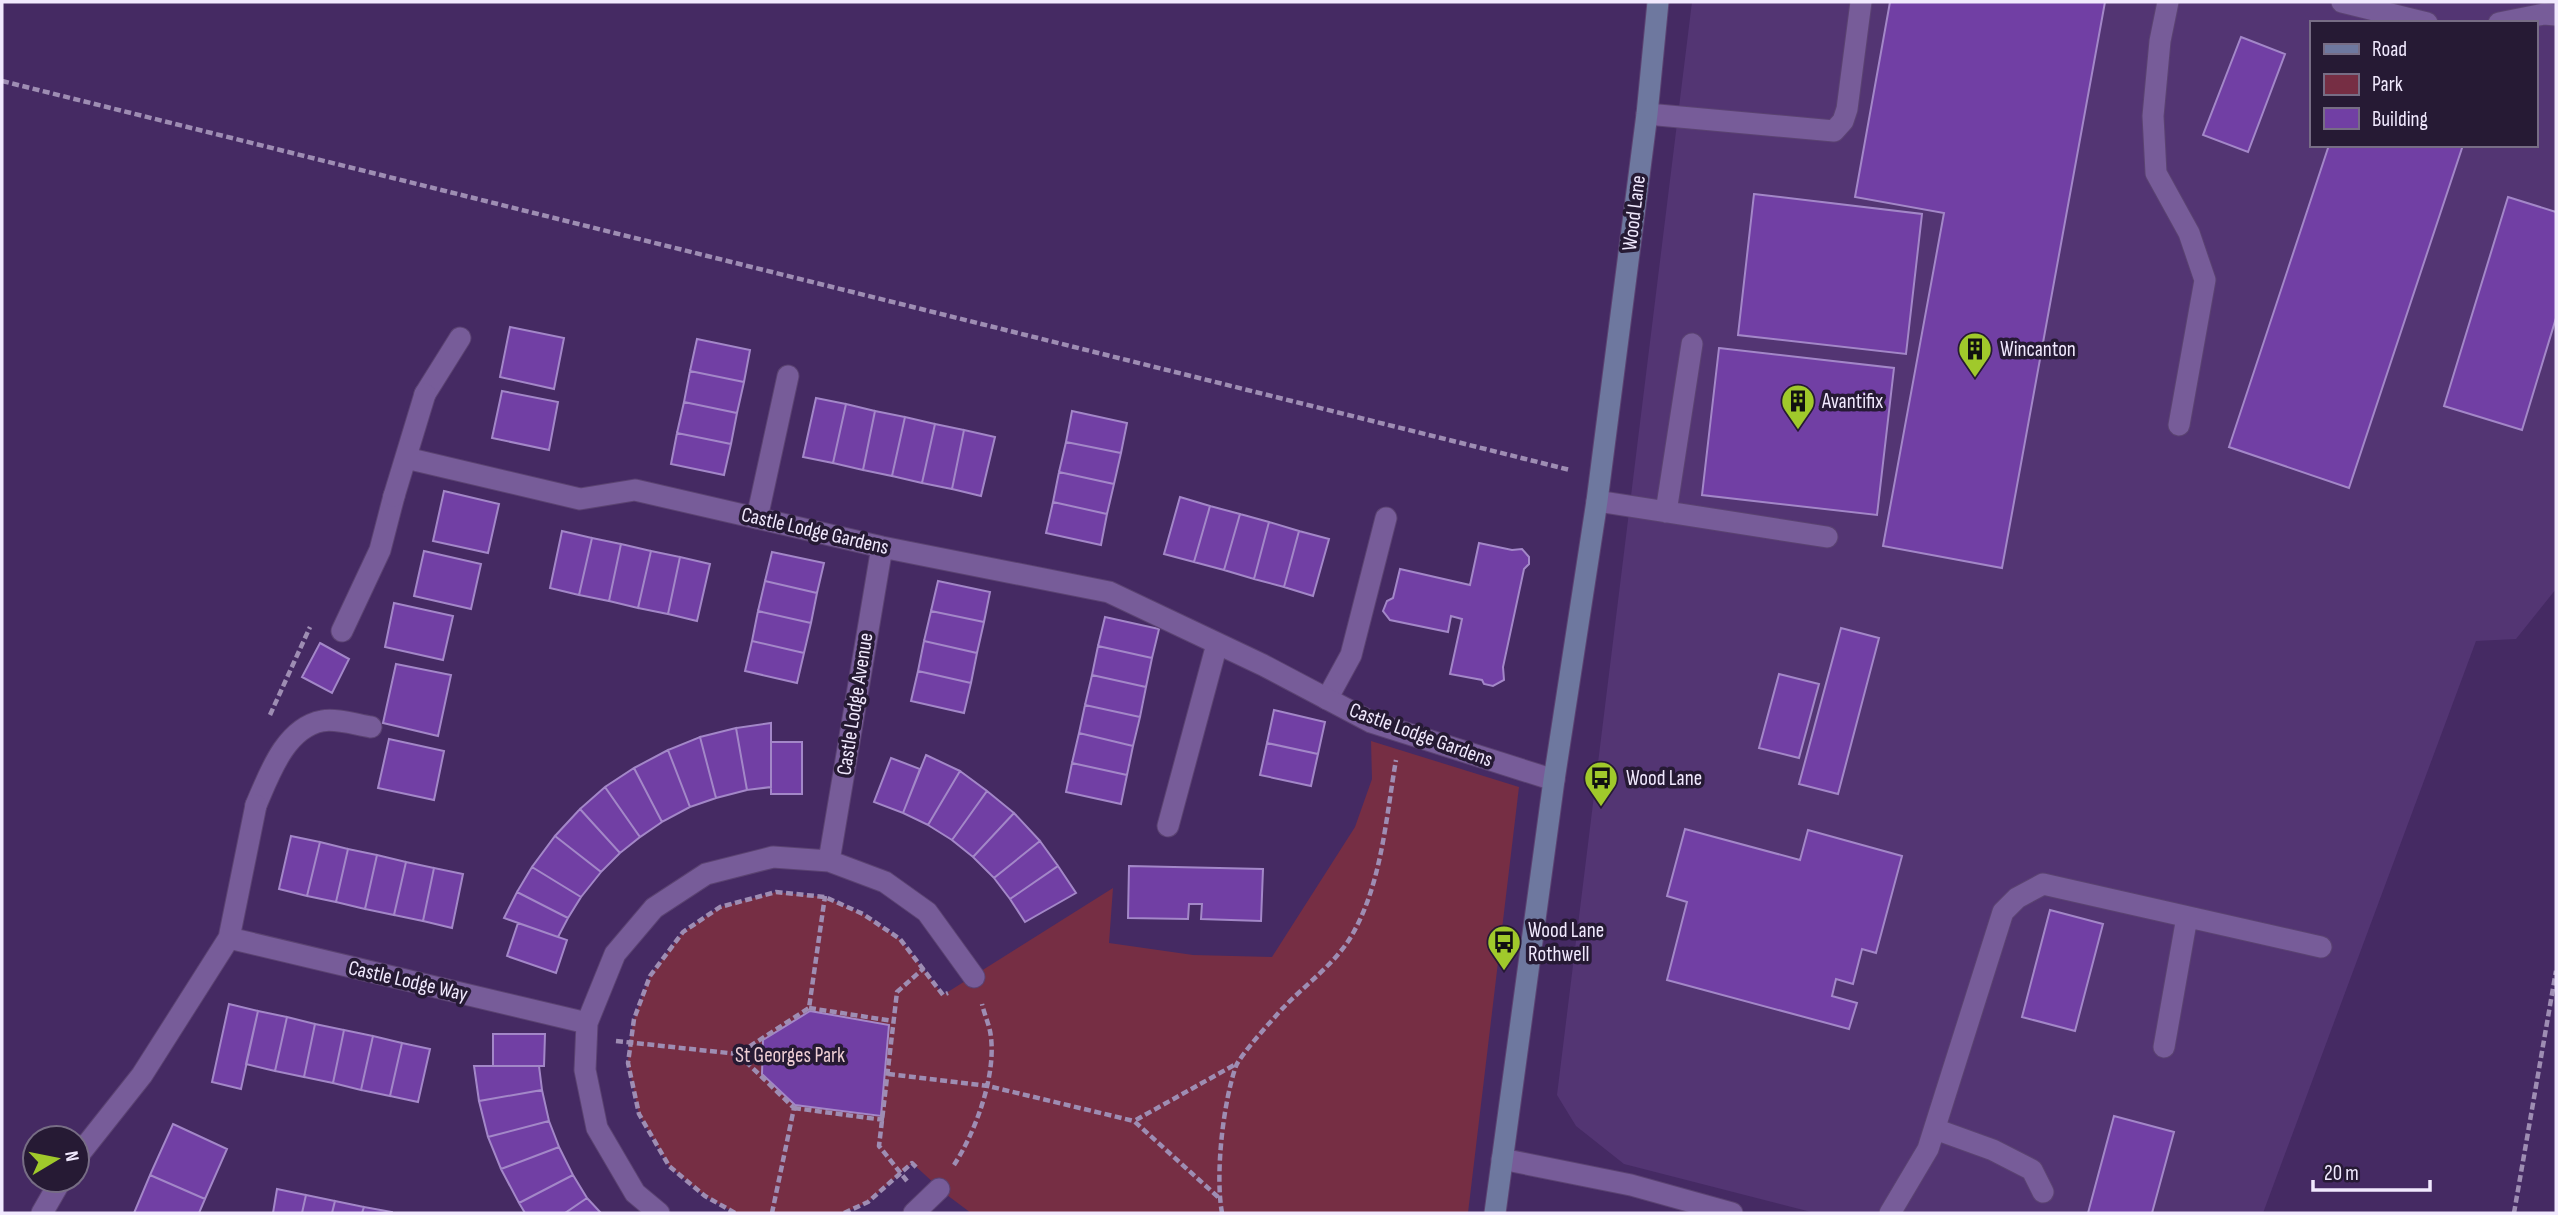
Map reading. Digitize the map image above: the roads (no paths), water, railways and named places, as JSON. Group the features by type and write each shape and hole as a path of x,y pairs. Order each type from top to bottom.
{"street":[{"name":"Wood Lane","path":"1496,1213 1553,780 1597,501 1647,114 1658,2"},
{"path":"1647,114 1834,131 1843,121 1847,109 1861,2"},
{"path":"2168,2 2160,41 2153,116 2157,173 2189,233 2205,280 2179,425"},
{"path":"2342,2 2419,21"},
{"path":"2499,21 2505,2"},
{"path":"2506,21 2549,10"},
{"path":"342,631 380,550 425,394 460,338"},
{"path":"1667,512 1692,344"},
{"path":"757,518 788,376"},
{"name":"Castle Lodge Gardens","path":"406,458 580,499 635,490 881,547 1109,592 1371,722 1553,780"},
{"path":"1597,501 1826,537"},
{"path":"1327,699 1352,655 1386,518"},
{"name":"Castle Lodge Avenue","path":"829,861 881,547"},
{"path":"1168,826 1217,644"},
{"path":"91,1139 142,1075 229,938 256,805 277,758 308,726 325,720 371,727"},
{"path":"659,1213 635,1193 597,1128 585,1070 587,1031 615,954 654,908 706,874 773,857 829,861 885,882 927,912 974,977"},
{"path":"1889,1213 1928,1149 2003,912 2017,898 2043,884 2321,947"},
{"path":"2164,1047 2187,917"},
{"name":"Castle Lodge Way","path":"229,938 587,1031"},
{"path":"1935,1129 1993,1150 2032,1170 2043,1192"},
{"path":"1502,1159 1631,1185 1732,1213"},
{"path":"42,1213 53,1194"}],"place":[{"name":"Wincanton","path":"1975,379"},
{"name":"Avantifix","path":"1798,431"},
{"name":"Wood Lane","path":"1601,808"},
{"name":"Wood Lane Rothwell","path":"1504,972"}],"park label":[{"name":"St Georges Park","path":"790,1055"}]}
